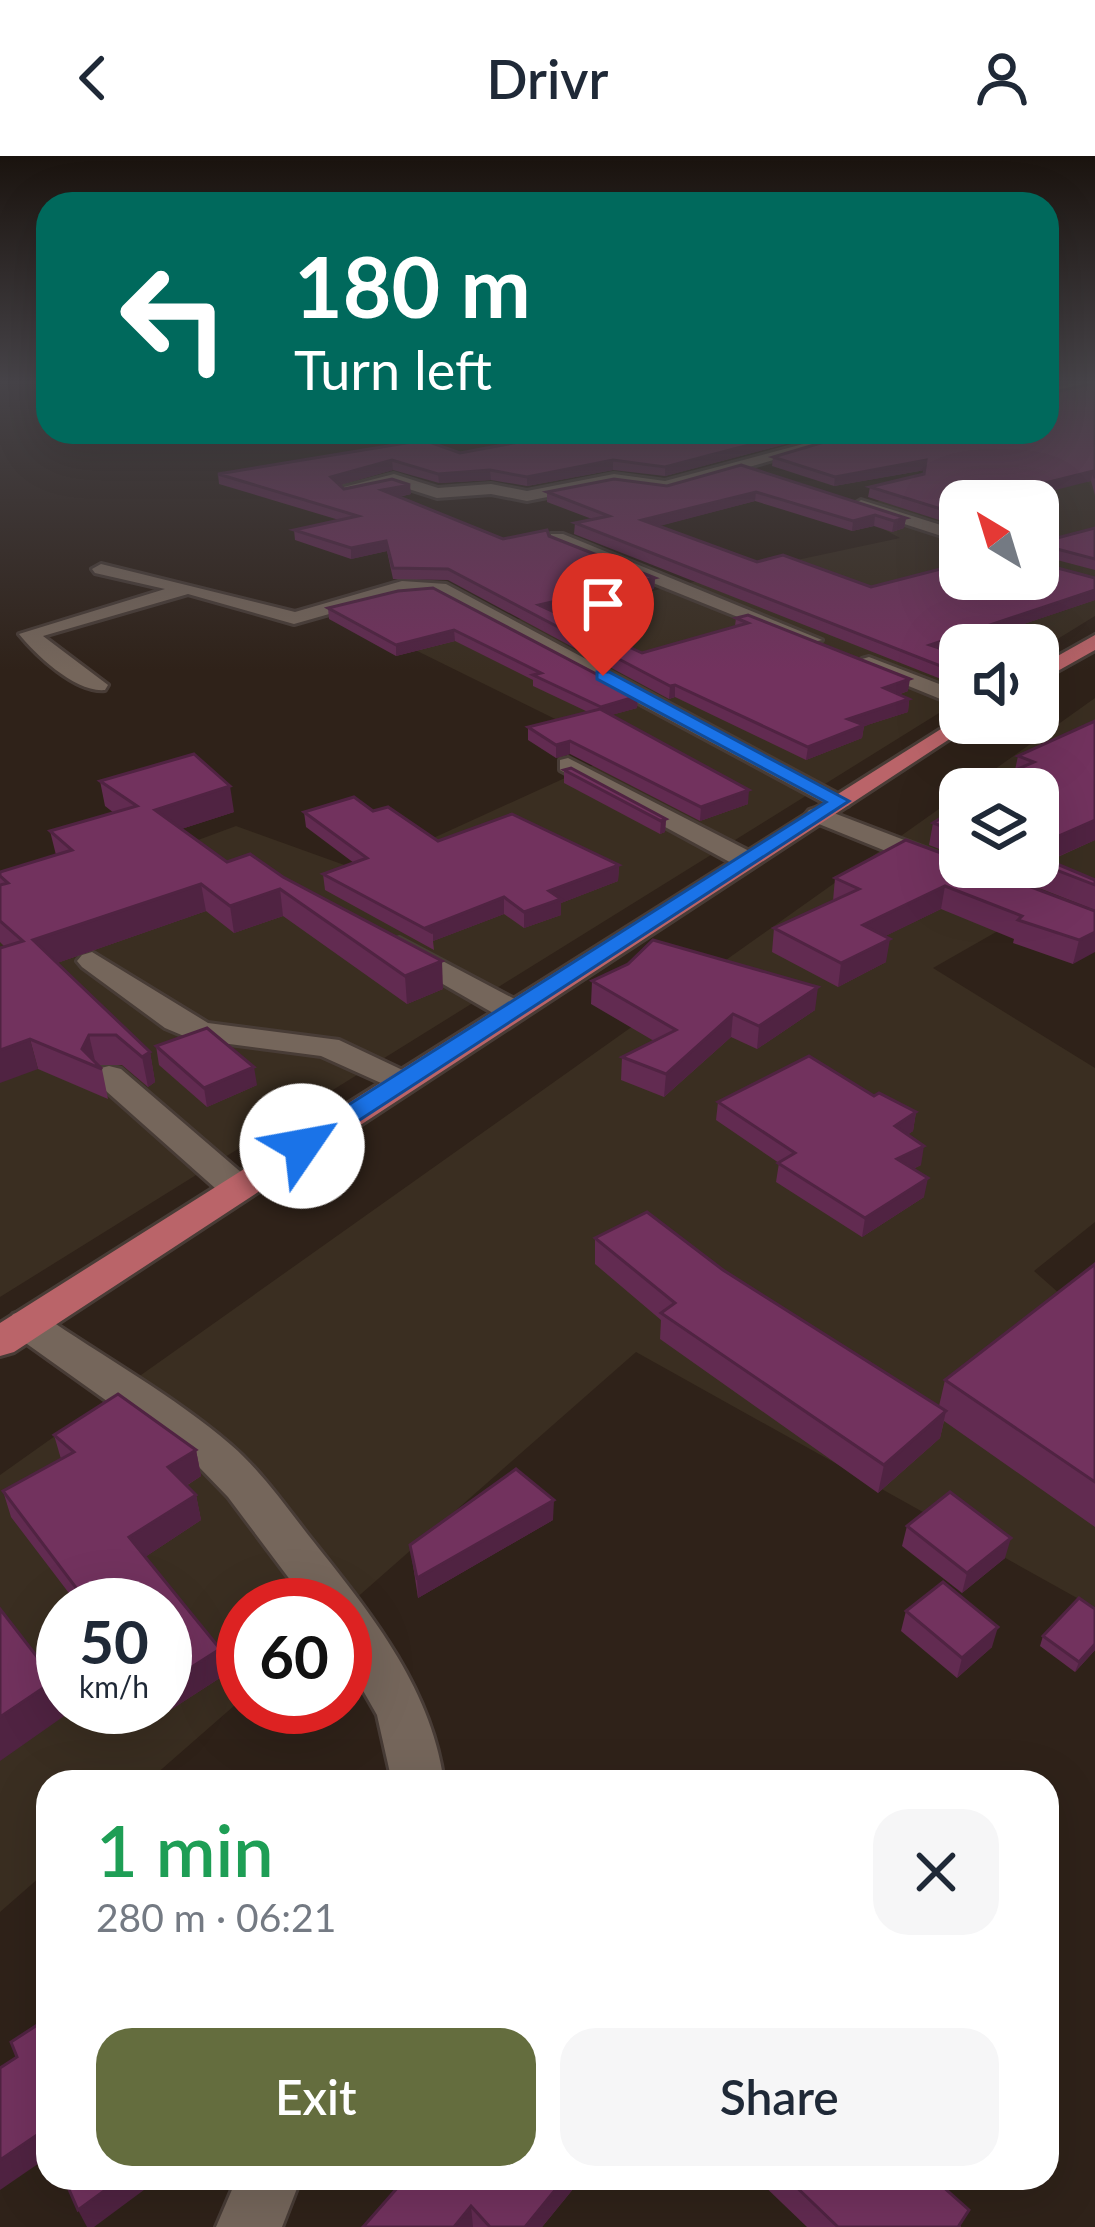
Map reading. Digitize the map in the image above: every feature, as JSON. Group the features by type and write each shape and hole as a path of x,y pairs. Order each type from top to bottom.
{"main road":[{"path":"1059,663 1095,641"},
{"path":"14,1333 939,738"}],"street":[{"path":"344,488 400,479 443,494 490,489 527,496 614,479 664,486 697,477"},
{"path":"773,477 777,478"},
{"path":"854,491 874,486"},
{"path":"833,496 939,530"},
{"path":"557,538 939,691"},
{"path":"101,569 294,618 402,587 439,588 828,808 939,861"},
{"path":"97,685 44,650 29,634 187,589"},
{"path":"568,765 746,860"},
{"path":"371,931 511,1010"},
{"path":"92,962 176,1021 202,1032 328,1047 400,1082"},
{"path":"109,1076 237,1188"},
{"path":"14,1333 212,1454 244,1485 315,1578"},
{"path":"372,1660 396,1696 415,1744 417,1770"},
{"path":"249,2227 263,2190"}],"shaded area":[{"path":"1095,477 1095,616 1059,638 1059,624 939,624 939,713 0,1297 0,913 236,826 361,871 622,752 403,644 900,538 846,509 939,487 939,600 1059,600 1059,480 966,480"},
{"path":"1095,698 1095,910 1054,899 933,968 1095,1068 1095,1222 1034,1271 1095,1325 1095,1608 636,1352 372,1584 372,1578 216,1578 216,1722 161,1770 36,1770 36,1880 0,1912 0,1475 939,809 939,888 1059,888 1059,768 997,768 1030,744 1059,744 1059,724"}],"building":[{"path":"227,477 332,477 344,489 392,479 410,485 382,490 503,539 547,530 549,536 655,578 539,605 642,653 748,623 736,618 748,615 910,679 884,688 909,699 848,719 864,725 808,747 670,686 448,569 393,568 386,541 351,548 294,530 358,516"},
{"path":"700,477 777,477 906,518 894,521 875,515 853,521 756,492 642,520 757,562 783,555 871,587 939,569 939,600 1059,600 1059,568 1095,578 1095,590 993,624 939,624 939,642 930,645 939,648 939,665 575,523 609,516 547,492 614,479 667,486"},
{"path":"913,477 1071,477 939,480 939,508 870,487"},
{"path":"1095,528 1095,559 1059,550 1059,537"},
{"path":"433,588 638,696 601,707 454,630 396,645 328,608 398,591"},
{"path":"600,709 749,790 701,807 570,741 556,745 528,727"},
{"path":"1095,721 1095,820 1059,836 1059,768 1020,768 1034,762 1018,756 1044,744 1059,744 1059,737"},
{"path":"194,754 230,786 155,810 227,862 250,854 283,877 442,961 405,976 280,889 230,906 201,884 33,940 150,1052 142,1057 116,1035 89,1035 82,1049 102,1069 30,1039 0,1050 0,948 23,941 0,921 0,885 8,883 0,872 72,850 50,831 137,806 100,781"},
{"path":"571,768 666,819 661,821 564,770"},
{"path":"354,797 373,811 388,807 438,841 512,814 619,865 549,891 561,899 524,912 504,897 425,928 433,933 323,874 367,858 304,812"},
{"path":"906,840 939,852 941,888 863,925 890,939 841,963 774,928 859,889 835,878"},
{"path":"1059,865 1095,880 1095,885 1059,871"},
{"path":"950,888 1034,888 1095,911 1095,932 1079,940 1018,920 1022,916"},
{"path":"653,940 818,987 759,1026 733,1014 666,1074 622,1057 676,1030 592,981 628,964"},
{"path":"207,1028 254,1067 204,1088 156,1046"},
{"path":"809,1056 874,1096 879,1093 916,1112 895,1126 924,1146 897,1159 928,1178 865,1218 778,1163 795,1153 718,1102"},
{"path":"647,1212 723,1270 946,1411 884,1465 661,1313 675,1303 595,1238"},
{"path":"1095,1264 1095,1482 945,1380"},
{"path":"118,1394 196,1450 168,1467 196,1495 129,1537 162,1578 69,1578 3,1491 74,1452 54,1435"},
{"path":"516,1469 554,1500 417,1578 410,1545"},
{"path":"950,1492 1011,1538 967,1573 907,1526"},
{"path":"943,1582 998,1627 962,1658 906,1611"},
{"path":"1079,1598 1095,1609 1095,1644 1079,1662 1043,1636"},
{"path":"0,1609 36,1655 36,1693 0,1717"},
{"path":"192,1615 216,1644 216,1652 192,1667"},
{"path":"36,2026 36,2136 0,2160 0,2068 17,2057 11,2042"},
{"path":"69,2190 106,2190 78,2210"},
{"path":"395,2190 555,2190 525,2227 490,2227 471,2206 454,2227 363,2227"},
{"path":"799,2190 946,2190 969,2210 958,2227 838,2227"}],"route":[{"path":"302,1146 839,801 603,676"}]}
